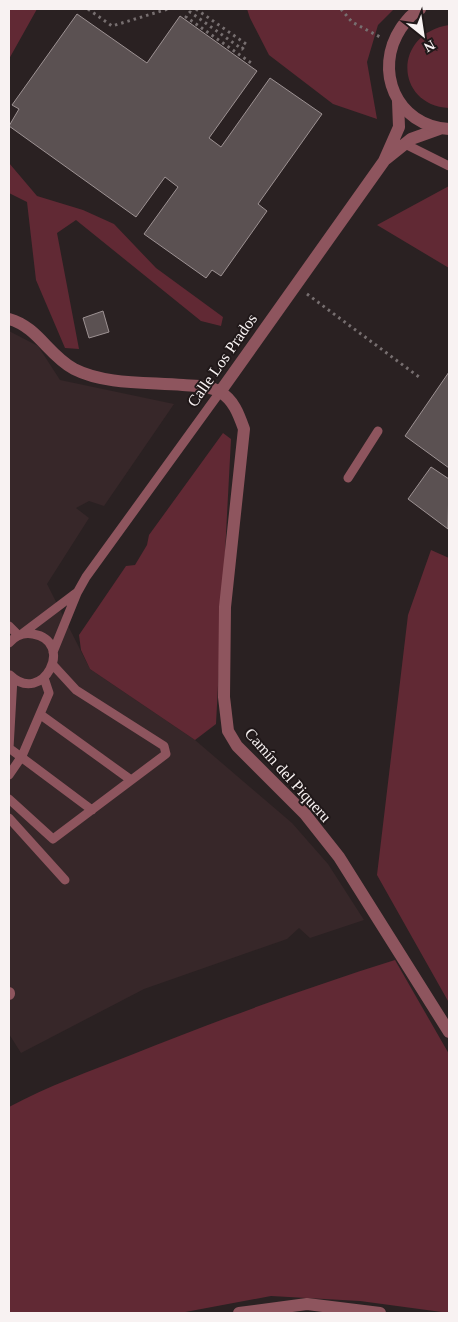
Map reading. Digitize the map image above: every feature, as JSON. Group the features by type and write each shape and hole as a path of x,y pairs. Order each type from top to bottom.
{"street":[{"path":"420,9 409,17 392,41 388,63 389,77 398,101 415,119 444,129"},
{"name":"Calle Los Prados","path":"220,392 384,161 399,127 398,101"},
{"name":"Calle Los Prados","path":"384,161 411,139 444,129"},
{"path":"9,319 19,322 37,334 53,354 75,369 108,378 202,386 220,392"},
{"name":"Camín del Piqueru","path":"220,392 238,412 244,429 225,607 224,697 228,731 237,746 305,814 339,858 449,1032"},
{"path":"239,1313 307,1304 380,1313"}],"lane":[{"path":"405,144 449,166"},
{"name":"Calle Los Prados","path":"76,593 220,392"},
{"path":"348,478 378,432"},
{"path":"9,643 76,593"},
{"path":"76,593 53,652 53,665 44,678 28,683 11,676 9,748 92,810"},
{"path":"9,626 20,634 38,635 50,645 53,652"},
{"path":"9,799 53,839 166,754 164,746 76,690 53,665"},
{"path":"9,775 22,756 49,693 44,678"},
{"path":"41,715 131,780"},
{"path":"9,818 65,880"}],"path":[{"path":"88,9 112,26 168,9"},
{"path":"196,9 246,44 242,49 190,12 186,18 254,64"},
{"path":"340,9 352,22 372,35 392,41"},
{"path":"296,284 419,377"}],"shaded area":[{"path":"9,9 37,9 9,59"},
{"path":"247,9 394,9 378,25 367,62 377,119 333,104 269,55"},
{"path":"449,25 449,108 431,104 418,95 410,83 407,69 410,54 417,41 430,31"},
{"path":"9,163 37,196 83,210 114,224 156,268 223,317 221,326 201,321 76,220 57,233 79,349 65,348 36,280 27,202 9,193"},
{"path":"449,186 449,268 377,225"},
{"path":"9,331 38,346 60,380 174,404 104,506 89,501 76,508 89,518 47,584 90,669 195,740 292,823 328,864 364,920 310,938 299,928 287,939 144,989 21,1053 9,1034"},
{"path":"223,433 231,439 216,724 195,740 90,669 81,650 79,635 126,566 135,565 147,545 149,535"},
{"path":"431,550 449,558 448,1001 377,875 408,615"},
{"path":"395,960 449,1054 449,1313 360,1301 271,1296 180,1313 9,1313 9,1107 69,1079 196,1029 295,993"}],"building":[{"path":"77,14 147,63 180,16 257,71 209,138 221,147 270,78 322,114 258,204 267,211 221,276 212,270 206,278 144,234 178,187 165,177 136,217 9,126 19,109 12,105"},
{"path":"103,311 109,332 89,338 83,318"},
{"path":"449,372 449,468 405,436"},
{"path":"431,467 449,479 448,529 408,499"}]}
